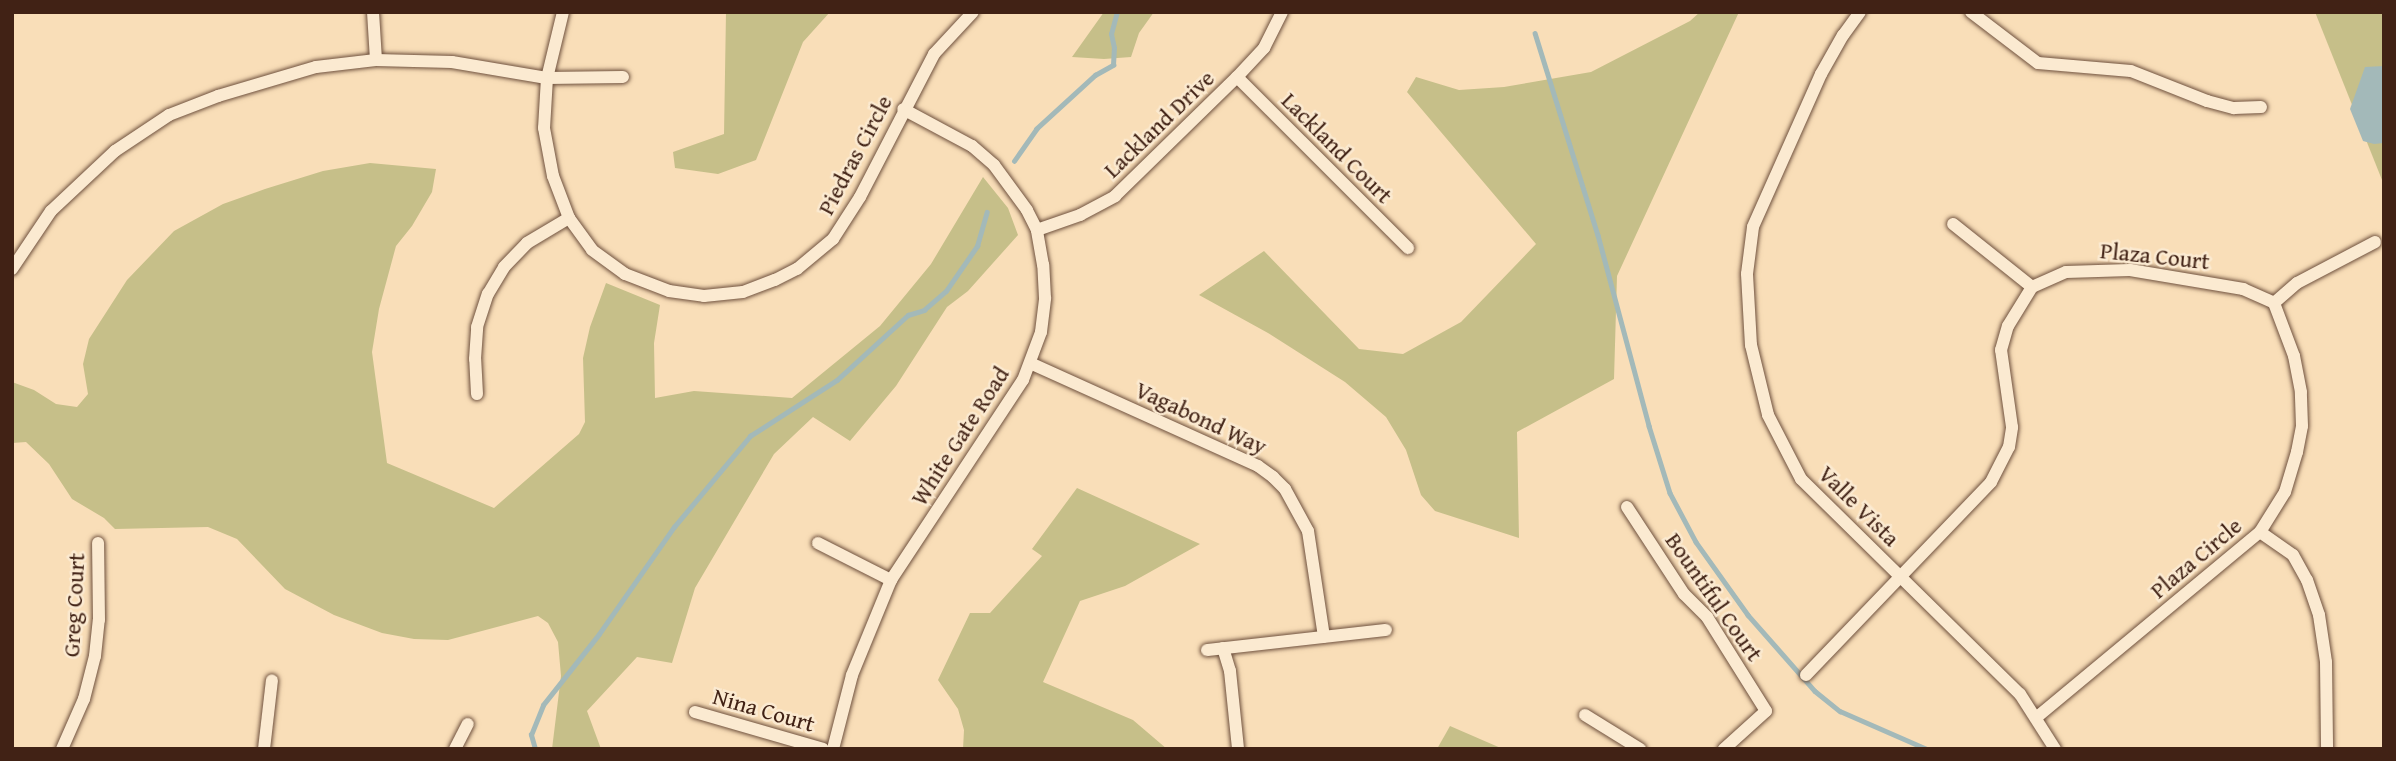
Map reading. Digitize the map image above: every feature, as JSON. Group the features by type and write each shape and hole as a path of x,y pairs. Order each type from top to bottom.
{"street":[{"path":"373,12 376,60"},
{"name":"Piedras Circle","path":"563,12 547,78 544,128 553,176 569,218 592,250 625,274 669,291 704,296 743,292 797,269 833,239 860,197 903,109 934,54 973,12"},
{"name":"Lackland Drive","path":"1037,230 1080,215 1115,196 1264,48 1282,12"},
{"name":"Valle Vista","path":"1860,12 1843,35 1821,75 1753,227 1747,274 1751,345 1768,415 1801,479 2020,694 2037,716 2055,749"},
{"path":"1971,12 2038,63 2131,71 2207,102 2234,108 2261,107"},
{"path":"12,269 51,211 115,151 169,115 218,96 316,67 376,60 452,62 547,78 623,77"},
{"name":"Lackland Court","path":"1237,77 1408,248"},
{"name":"White Gate Road","path":"833,749 852,675 891,580 1010,402 1030,363 1041,332 1045,298 1037,230 1027,210 994,165 972,146 903,109"},
{"path":"477,394 475,359 478,327 488,294 504,267 527,243 569,218"},
{"path":"1807,675 1991,482 2003,463 2012,427 2001,350 2008,326 2032,287 1953,224"},
{"path":"2274,303 2297,284 2375,242"},
{"name":"Plaza Court","path":"2032,287 2066,272 2099,268 2130,270 2242,289 2274,303"},
{"name":"Plaza Circle","path":"2037,716 2260,532 2285,492 2302,426 2301,392 2294,356 2274,303"},
{"name":"Vagabond Way","path":"1030,363 1258,466 1273,477 1285,489 1308,531 1324,637"},
{"name":"Bountiful Court","path":"1628,507 1684,594 1707,617 1766,711 1724,749"},
{"path":"2260,532 2293,555 2307,580 2319,615 2326,662 2327,749"},
{"name":"Greg Court","path":"62,749 84,699 95,656 99,620 98,543"},
{"path":"818,543 891,580"},
{"path":"1207,650 1386,630"},
{"path":"1223,648 1230,671 1238,749"},
{"path":"264,749 272,680"},
{"name":"Nina Court","path":"695,712 823,749"},
{"path":"1586,715 1640,749"},
{"path":"455,749 468,724"}],"shaded area":[{"path":"726,12 830,12 803,42 756,160 718,174 675,168 673,152 724,134"},
{"path":"1104,12 1154,12 1139,33 1131,57 1072,57"},
{"path":"1700,12 1739,12 1617,276 1614,379 1517,432 1519,538 1435,511 1421,495 1406,450 1386,417 1345,382 1268,333 1199,295 1264,251 1359,349 1403,354 1461,322 1536,244 1407,92 1416,77 1459,90 1504,87 1591,72 1690,21"},
{"path":"2315,12 2384,12 2384,185"},
{"path":"2384,66 2384,143 2374,144 2363,141 2350,109 2365,67"},
{"path":"370,163 436,169 432,192 412,226 396,246 379,309 372,352 387,463 494,508 579,434 585,422 583,358 590,327 606,283 660,305 654,343 655,398 694,391 792,398 880,326 931,264 983,177 1008,208 1018,235 968,291 947,307 896,386 850,441 813,417 774,454 695,588 672,663 637,657 587,711 601,749 552,749 561,676 558,642 548,623 538,616 448,640 414,639 382,633 334,615 285,589 237,539 208,527 115,529 104,518 72,499 49,464 26,442 12,443 12,382 34,390 56,404 77,407 88,394 83,364 89,339 127,280 174,231 223,204 265,189 323,171"},
{"path":"1077,488 1200,544 1125,586 1080,601 1043,682 1133,720 1167,749 963,749 964,730 958,709 938,680 970,613 990,613 1042,556 1032,549"},
{"path":"1450,726 1503,749 1437,749"}],"waterway":[{"path":"1014,161 1036,129 1095,75 1113,65 1111,34 1117,12"},
{"path":"1535,33 1598,235 1649,426 1670,493 1696,542 1748,615 1815,691 1840,711 1927,749"},
{"path":"535,749 531,735 543,705 599,634 674,527 750,436 837,380 908,315 924,310 946,291 977,246 987,212"}]}
